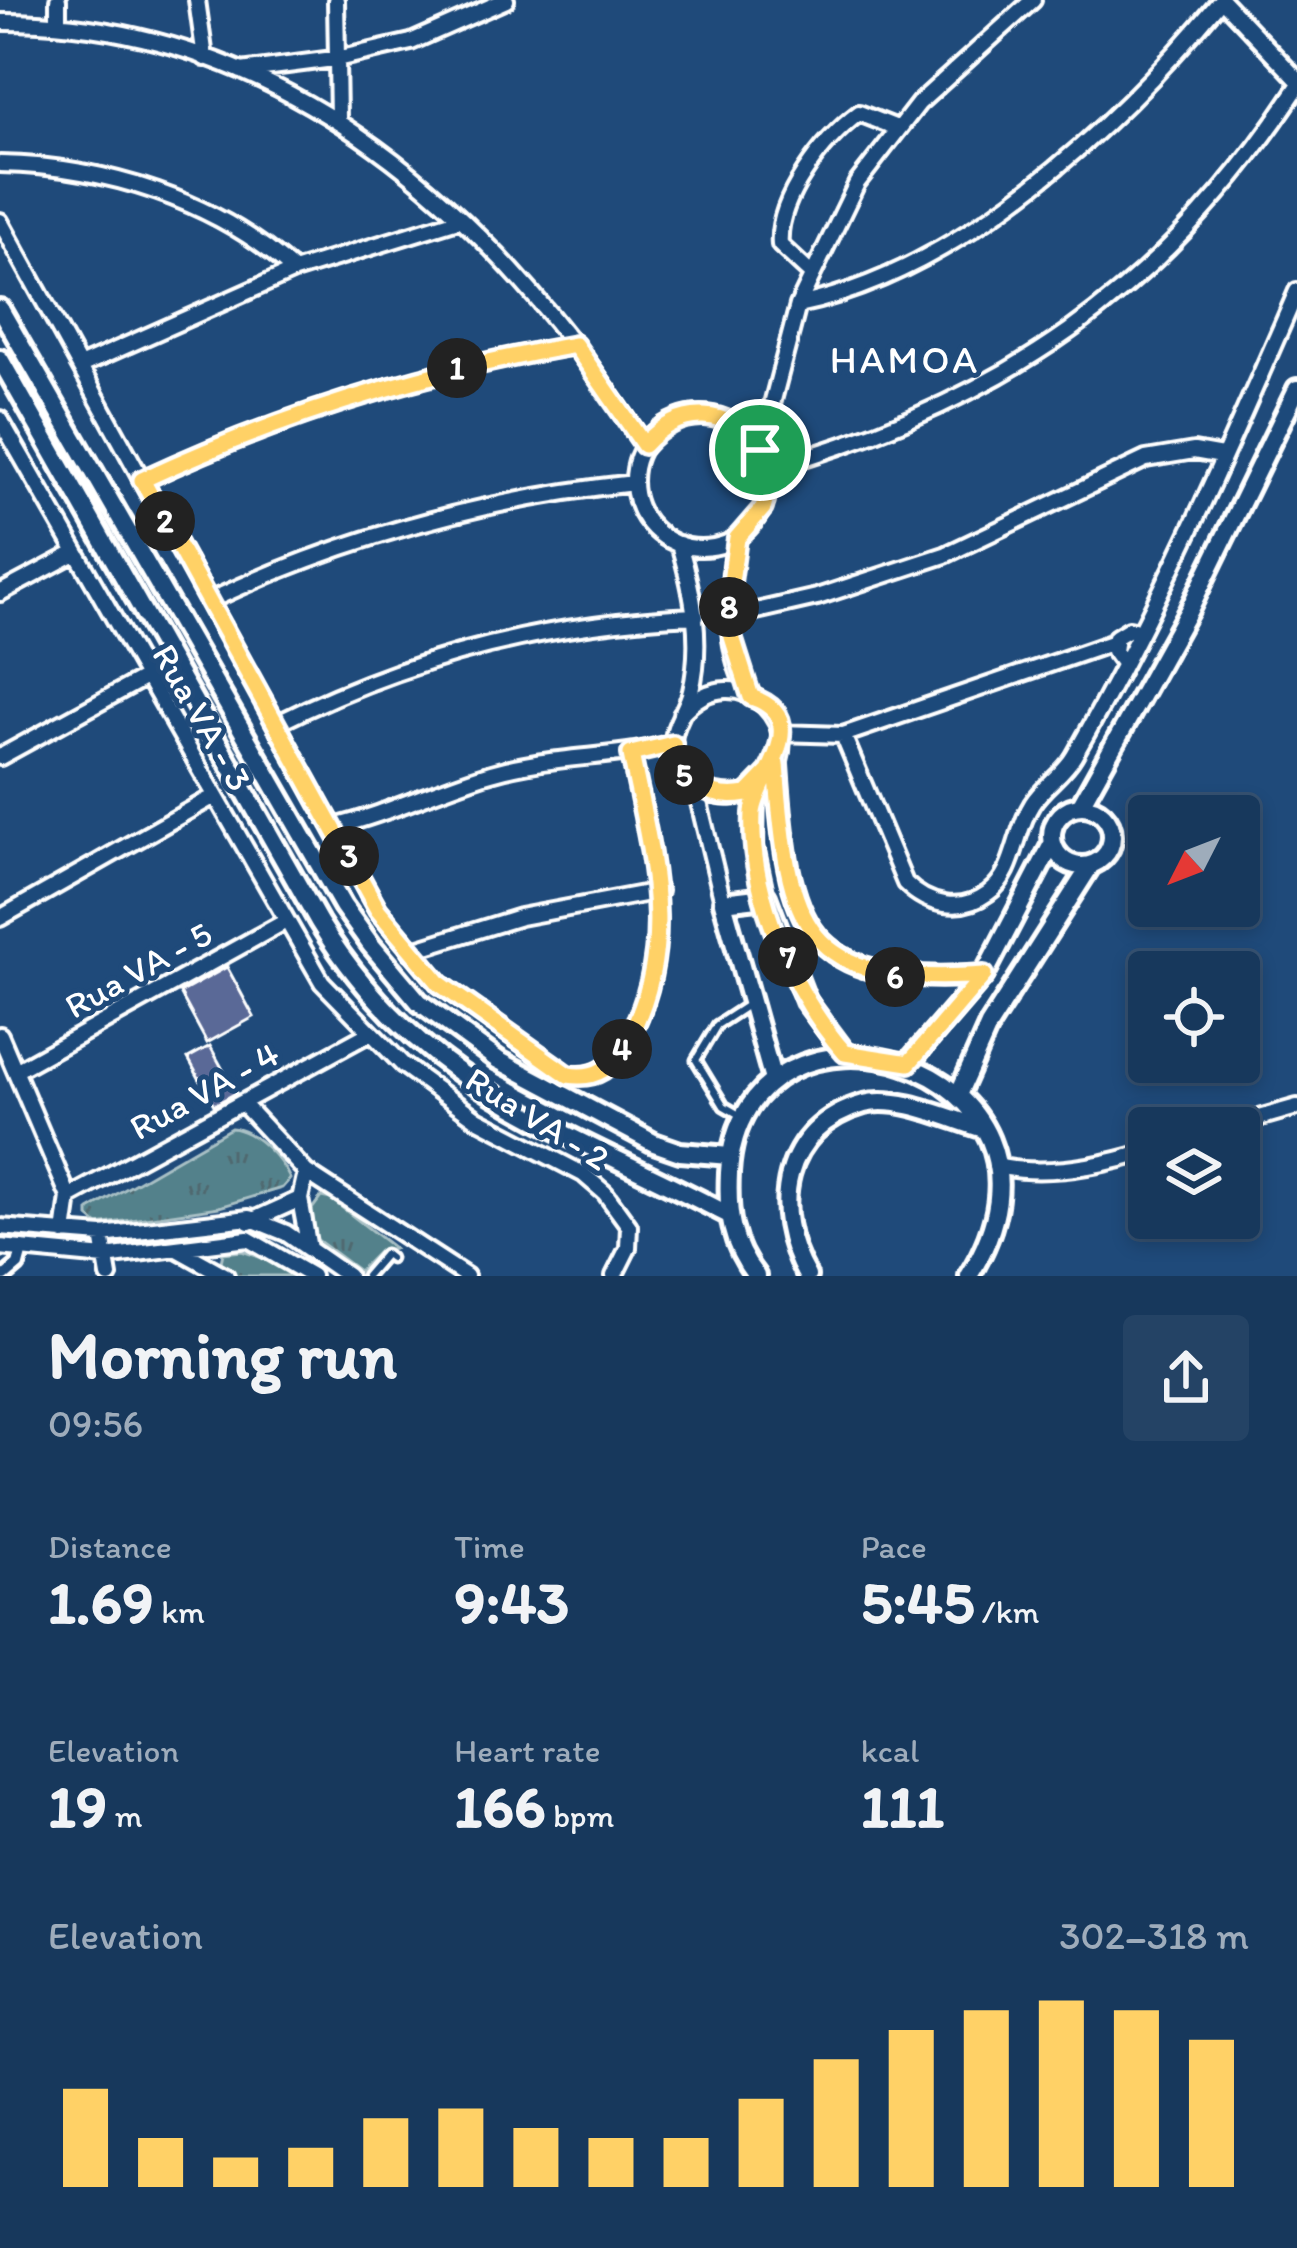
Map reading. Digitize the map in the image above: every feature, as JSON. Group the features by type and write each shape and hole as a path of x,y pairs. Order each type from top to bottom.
{"street":[{"path":"58,0 58,22"},
{"path":"197,0 205,58"},
{"path":"336,0 338,118"},
{"path":"239,71 340,58 438,33 506,0"},
{"path":"760,450 798,305 839,212 897,128 1033,0"},
{"path":"767,469 939,408 1052,346 1117,295 1202,213 1297,83 1221,0 1130,102 1025,190 908,264 849,291 798,305"},
{"path":"0,22 58,22 205,58 338,118 461,219 575,345 644,445"},
{"path":"810,273 780,245 778,220 833,133 859,113 897,128"},
{"path":"0,164 75,170 156,191 241,231 294,271"},
{"path":"80,366 294,271 461,219"},
{"path":"0,221 378,910 440,984 560,1072 593,1075 613,1064 643,1007 658,949 659,891 631,754"},
{"path":"843,735 905,884 931,902 971,902 988,894 1006,873 1024,818 1071,762 1139,631 1297,291"},
{"path":"0,309 343,906 419,1002 498,1060 654,1143 680,1152 730,1156"},
{"path":"142,480 230,441 369,391 575,345"},
{"path":"0,359 319,922 371,998 439,1062 482,1092 727,1214"},
{"path":"909,1063 984,975 1051,845 1058,820 1079,806 1178,631 1297,388"},
{"path":"693,414 732,422 760,450 767,469 763,508 737,538 719,546 679,544 647,521 634,483 644,445 674,419 693,414"},
{"name":"Rua VA - 3","path":"2,427 322,982 368,1034"},
{"path":"730,617 924,563 1030,518 1146,459 1194,451 1222,456"},
{"path":"209,601 338,546 427,519 513,499 634,483"},
{"path":"737,538 730,617 737,658 752,695 775,717 780,733 776,764 788,886 824,941 850,963 903,980 984,975"},
{"path":"679,544 696,616 693,682 673,744 676,760 695,786 773,1081"},
{"path":"0,593 75,553"},
{"path":"276,724 382,676 496,641 595,623 696,616"},
{"path":"780,733 843,735 1114,642 1124,630 1139,631"},
{"path":"1114,642 1122,662"},
{"path":"0,758 146,677"},
{"path":"681,714 705,693 721,689 752,695"},
{"path":"333,827 490,774 562,757 631,754 673,744"},
{"path":"695,786 733,796 756,788 776,764"},
{"path":"756,788 755,846 766,896 806,1001 845,1053"},
{"path":"0,918 213,797"},
{"path":"958,1095 989,1025 1091,865 1106,856 1112,830 1104,815 1079,806"},
{"path":"1051,845 1066,862 1091,865"},
{"path":"410,951 520,917 659,891"},
{"path":"723,902 766,896"},
{"name":"Rua VA - 5","path":"19,1069 286,921"},
{"name":"Rua VA - 4","path":"69,1197 368,1034"},
{"name":"Rua VA - 2","path":"368,1034 477,1119 583,1174 605,1193 629,1226 628,1248 614,1276"},
{"path":"0,1035 19,1069 69,1197 64,1234"},
{"path":"754,1275 727,1214 730,1156 746,1118 773,1081 845,1053 909,1063 958,1095 982,1128 996,1166 998,1207 987,1246 969,1276"},
{"path":"807,1276 784,1219 784,1193 791,1166 811,1137 866,1103 904,1106 982,1128"},
{"path":"242,1104 306,1172 422,1253 466,1276"},
{"path":"1260,1118 1297,1107"},
{"path":"996,1166 1026,1172 1128,1155"},
{"path":"306,1172 300,1199 309,1249"},
{"path":"0,1228 102,1235 249,1218 300,1199"},
{"path":"248,1239 249,1218"},
{"path":"249,1218 348,1276"},
{"path":"102,1235 109,1276"},
{"path":"0,1247 106,1257 248,1239 312,1276"},
{"path":"174,1248 226,1276"},
{"path":"5,1276 18,1265 22,1250"}],"lane":[{"path":"746,1118 724,1106 696,1060 717,1025 752,1001"},
{"path":"366,1276 385,1254 390,1258"}],"green space":[{"path":"231,1128 249,1134 273,1154 290,1179 282,1188 219,1207 98,1225 89,1217 89,1210"},
{"path":"321,1197 331,1199 394,1248 379,1251 359,1271 316,1239 312,1209"},
{"path":"242,1251 277,1263 293,1276 237,1276 221,1262 223,1253"}],"building":[{"path":"227,967 254,1017 207,1043 180,993"},
{"path":"210,1046 236,1093 214,1105 188,1058"}],"district":[{"name":"HAMOA","path":"905,359"}],"route":[{"path":"760,450 732,422 693,414 674,419 644,445 575,345 471,364 369,391 230,441 142,480 378,910 440,984 568,1075 593,1075 613,1064 643,1007 658,949 659,891 631,754 673,744 676,760 695,786 710,794 733,796 756,788 776,764 784,870 793,900 824,941 850,963 903,980 984,975 909,1063 845,1053 806,1001 774,922 755,846 756,788 768,778 776,764 780,733 765,704 751,697 737,658 730,617 737,538 763,508 768,489 760,450"}]}
